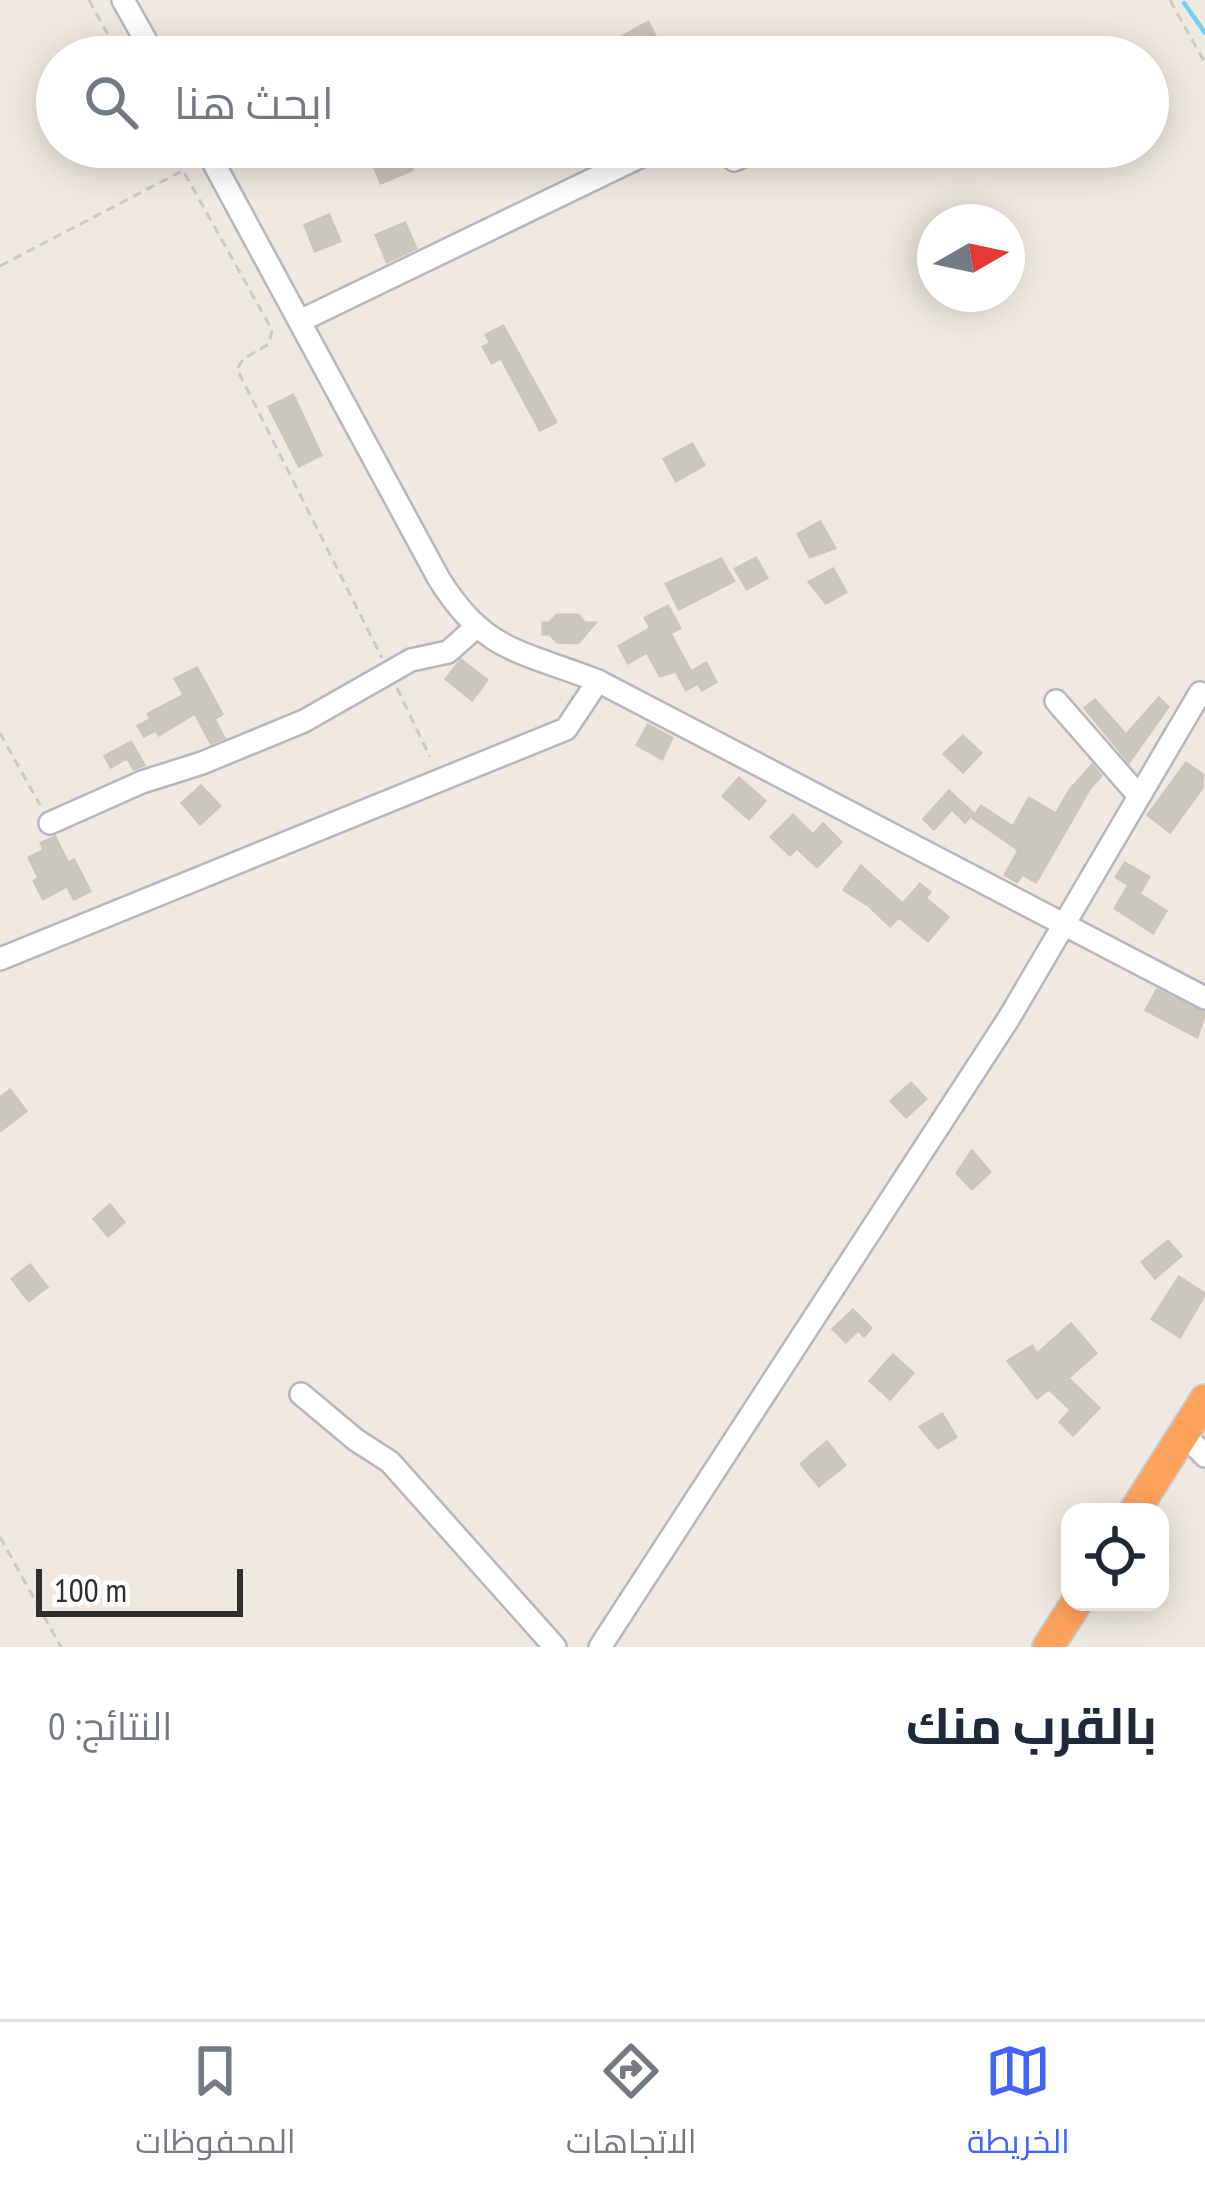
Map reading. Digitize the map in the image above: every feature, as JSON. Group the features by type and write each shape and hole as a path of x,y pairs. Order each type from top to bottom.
{"highway":[{"path":"1142,1503 1194,1445 1205,1400"},
{"path":"1048,1647 1071,1611"}],"street":[{"path":"123,0 143,36"},
{"path":"217,168 439,579 476,628 500,646 598,681 1205,998"},
{"path":"302,320 617,168"},
{"path":"50,823 142,782 304,722 388,672 448,652 476,628"},
{"path":"0,959 566,729 598,681"},
{"path":"600,1647 998,1036 1200,693"},
{"path":"1056,701 1138,796"},
{"path":"301,1394 390,1462 555,1647"}],"path":[{"path":"88,0 108,36"},
{"path":"1170,0 1205,63"},
{"path":"0,266 184,170 272,330 269,344 243,359 237,369 430,757"},
{"path":"0,733 50,823"},
{"path":"0,1538 61,1647"}],"building":[{"path":"648,22 655,36 623,36"},
{"path":"375,168 411,168 412,170 381,183"},
{"path":"329,215 340,241 315,251 305,225"},
{"path":"405,223 416,248 387,262 376,235"},
{"path":"503,326 556,422 540,430 501,358 492,363 483,347 491,343 486,335"},
{"path":"293,395 321,455 299,466 269,407"},
{"path":"692,444 704,465 676,481 664,459"},
{"path":"820,522 835,548 810,557 798,534"},
{"path":"756,558 767,578 747,589 735,569"},
{"path":"721,559 734,581 679,609 666,584"},
{"path":"833,569 846,592 826,603 809,582"},
{"path":"668,606 680,628 670,633 691,672 706,663 716,682 702,690 698,683 686,690 676,671 660,676 647,652 628,663 619,646 651,628 645,618"},
{"path":"557,615 578,615 585,623 595,623 578,643 557,642 543,634 543,623"},
{"path":"461,660 487,680 472,700 446,679"},
{"path":"197,668 222,714 214,719 224,738 211,743 195,713 159,735 156,730 144,736 138,726 151,719 148,714 184,695 175,679"},
{"path":"1159,698 1168,707 1129,762 1085,708 1095,700 1126,735"},
{"path":"648,725 672,738 662,759 637,745"},
{"path":"963,736 981,753 963,772 944,754"},
{"path":"131,742 144,765 134,769 127,758 111,767 105,756"},
{"path":"1186,763 1203,775 1202,788 1170,832 1148,815"},
{"path":"1092,765 1101,776 1036,882 1022,874 1017,882 1005,875 1019,850 973,818 981,806 1013,827 1029,798 1056,814"},
{"path":"739,778 765,801 749,819 723,796"},
{"path":"201,786 220,806 200,824 182,803"},
{"path":"949,791 973,813 965,822 952,809 934,829 924,819"},
{"path":"793,815 813,835 823,824 841,842 817,867 797,848 790,855 771,837"},
{"path":"55,837 90,891 74,899 67,886 43,899 34,881 39,878 29,858 44,850 41,843"},
{"path":"1125,863 1149,877 1139,894 1166,911 1153,933 1115,908 1129,885 1116,877"},
{"path":"861,866 903,904 920,884 930,892 925,898 948,917 928,941 899,917 890,926 844,890"},
{"path":"1157,990 1205,1013 1197,1037 1146,1010"},
{"path":"911,1083 926,1099 906,1117 891,1101"},
{"path":"10,1090 26,1111 0,1131 0,1098"},
{"path":"972,1151 990,1172 972,1189 957,1173"},
{"path":"110,1205 124,1222 108,1236 94,1219"},
{"path":"1168,1241 1181,1256 1155,1278 1142,1262"},
{"path":"30,1265 47,1287 29,1301 12,1279"},
{"path":"1179,1277 1205,1294 1180,1337 1152,1319"},
{"path":"853,1310 871,1328 864,1336 858,1330 846,1342 833,1329"},
{"path":"1071,1324 1096,1353 1068,1378 1099,1408 1073,1435 1060,1422 1071,1410 1049,1389 1037,1398 1008,1361 1032,1346 1037,1354"},
{"path":"893,1355 913,1373 890,1399 870,1381"},
{"path":"942,1414 956,1437 938,1448 920,1427"},
{"path":"827,1442 845,1465 819,1486 801,1464"}],"waterway":[{"path":"1184,3 1205,33"}]}
